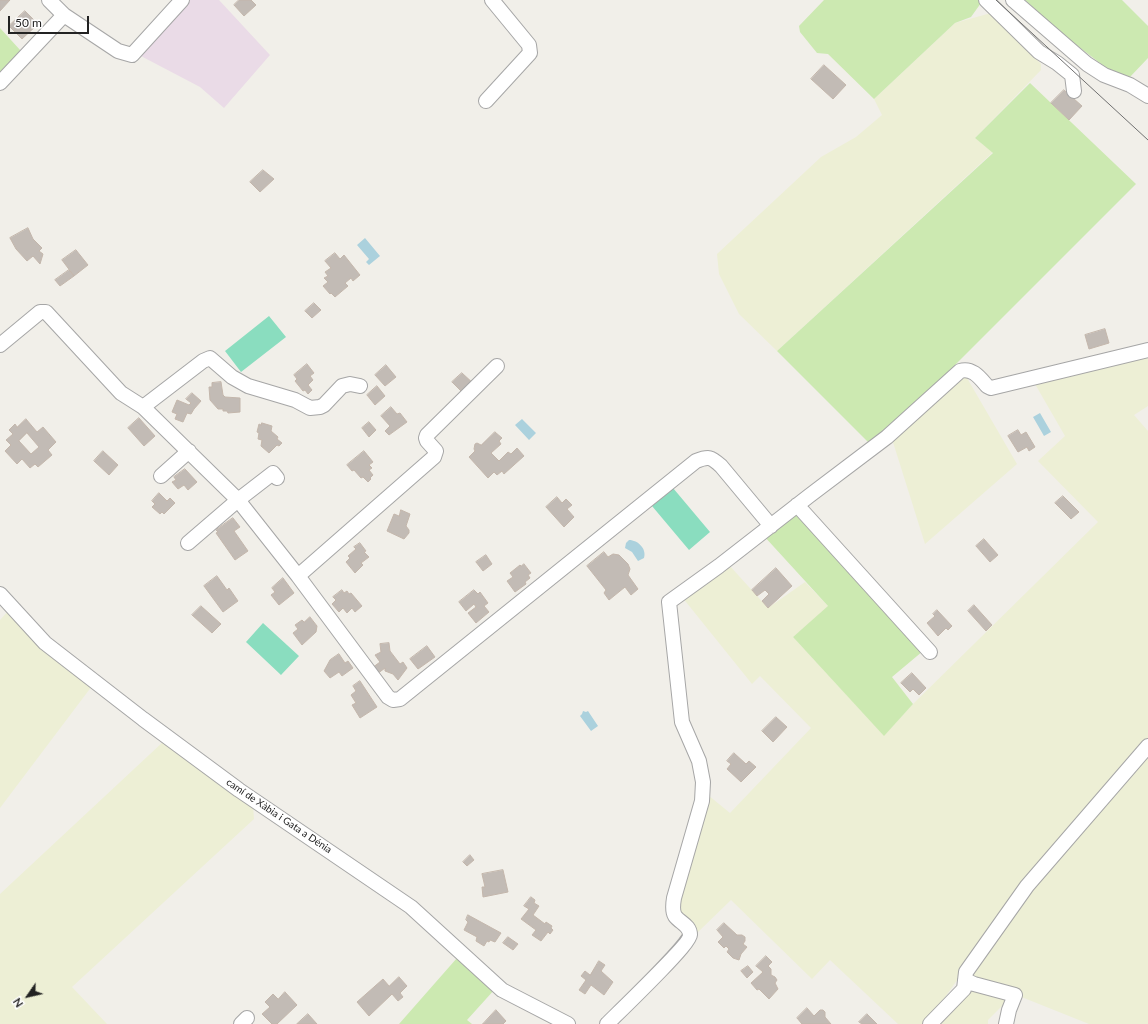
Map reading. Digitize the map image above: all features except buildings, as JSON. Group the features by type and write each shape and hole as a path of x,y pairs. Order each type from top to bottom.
{"street":[{"path":"49,0 64,15 118,51 132,55 182,0"},
{"path":"486,101 530,53 529,45 492,0"},
{"path":"986,0 1039,52 1057,63 1072,75 1074,91"},
{"path":"1013,0 1087,64 1104,75 1130,85 1148,96"},
{"path":"0,83 64,15"},
{"path":"0,345 40,312 46,312 121,393 143,406 238,500 298,576 388,697 393,700 400,699 696,460 707,457 713,458 771,526"},
{"path":"607,1024 676,954 688,940 690,934 688,928 675,916 673,911 674,898 702,801 703,782 699,761 682,722 669,602 719,566 887,437 965,369 971,370 991,388 1148,350"},
{"path":"143,406 203,361 210,358 232,377 248,386 295,400 310,408 320,408 342,386 350,384 360,386"},
{"path":"298,576 434,457 436,451 427,441 427,434 497,366"},
{"path":"160,476 189,451"},
{"path":"188,543 238,500 273,473 277,478"},
{"path":"797,505 930,652"},
{"name":"camí de Xàbia i Gata a Dénia","path":"0,594 45,643 143,719 239,790 408,904 502,990 568,1024"},
{"path":"930,1024 964,990 966,972 1027,886 1148,746"},
{"path":"964,980 1015,995 1009,1010 1006,1024"}],"shaded area":[{"path":"190,0 219,0 270,55 224,108 200,87 139,55"}],"green space":[{"path":"824,0 978,0 981,3 971,17 955,23 874,99 828,54 817,53 800,32 799,26"},
{"path":"1025,0 1122,0 1148,26 1148,58 1130,77 1109,70 1066,37"},
{"path":"991,13 1041,64 1041,70 975,138 993,152 777,351 739,314 719,274 717,254 821,157 856,137 882,115 874,99 955,23"},
{"path":"0,28 21,51 0,75"},
{"path":"1030,83 1136,184 917,403 885,432 868,442 777,351 993,153 975,138"},
{"path":"269,316 286,337 241,372 225,351"},
{"path":"1148,356 1148,406 1134,415 1148,431 1148,739 1092,801 995,926 934,1013 924,1024 898,1024 830,960 812,979 731,900 697,933 681,917 677,903 708,795 730,813 811,728 760,676 752,684 682,597 729,565 768,608 805,582 829,607 793,637 884,735 913,704 1098,522 1038,461 1065,436 1035,384"},
{"path":"962,377 967,378 1017,464 925,544 892,439"},
{"path":"673,488 710,532 689,550 652,506"},
{"path":"796,514 923,651 892,677 913,704 884,736 793,637 828,606 763,535"},
{"path":"9,610 92,686 0,808 0,620"},
{"path":"263,623 299,656 281,675 246,642"},
{"path":"164,741 253,806 254,819 72,987 107,1024 0,1024 0,894"},
{"path":"1148,758 1148,1024 1089,1024 974,978 970,972 1032,888"},
{"path":"457,958 495,989 467,1020 472,1024 399,1024"},
{"path":"971,988 1008,1000 988,1020 988,1024 936,1024"}],"water":[{"path":"365,238 380,256 369,265 366,262 369,259 357,245"},
{"path":"1040,413 1051,432 1044,436 1033,417"},
{"path":"522,419 536,433 529,440 515,425"},
{"path":"629,540 638,543 643,548 645,555 644,558 638,561 632,552 625,548 626,543"},
{"path":"583,711 588,711 598,726 591,731 580,716"}],"tram line":[{"path":"996,0 1148,140"}]}
